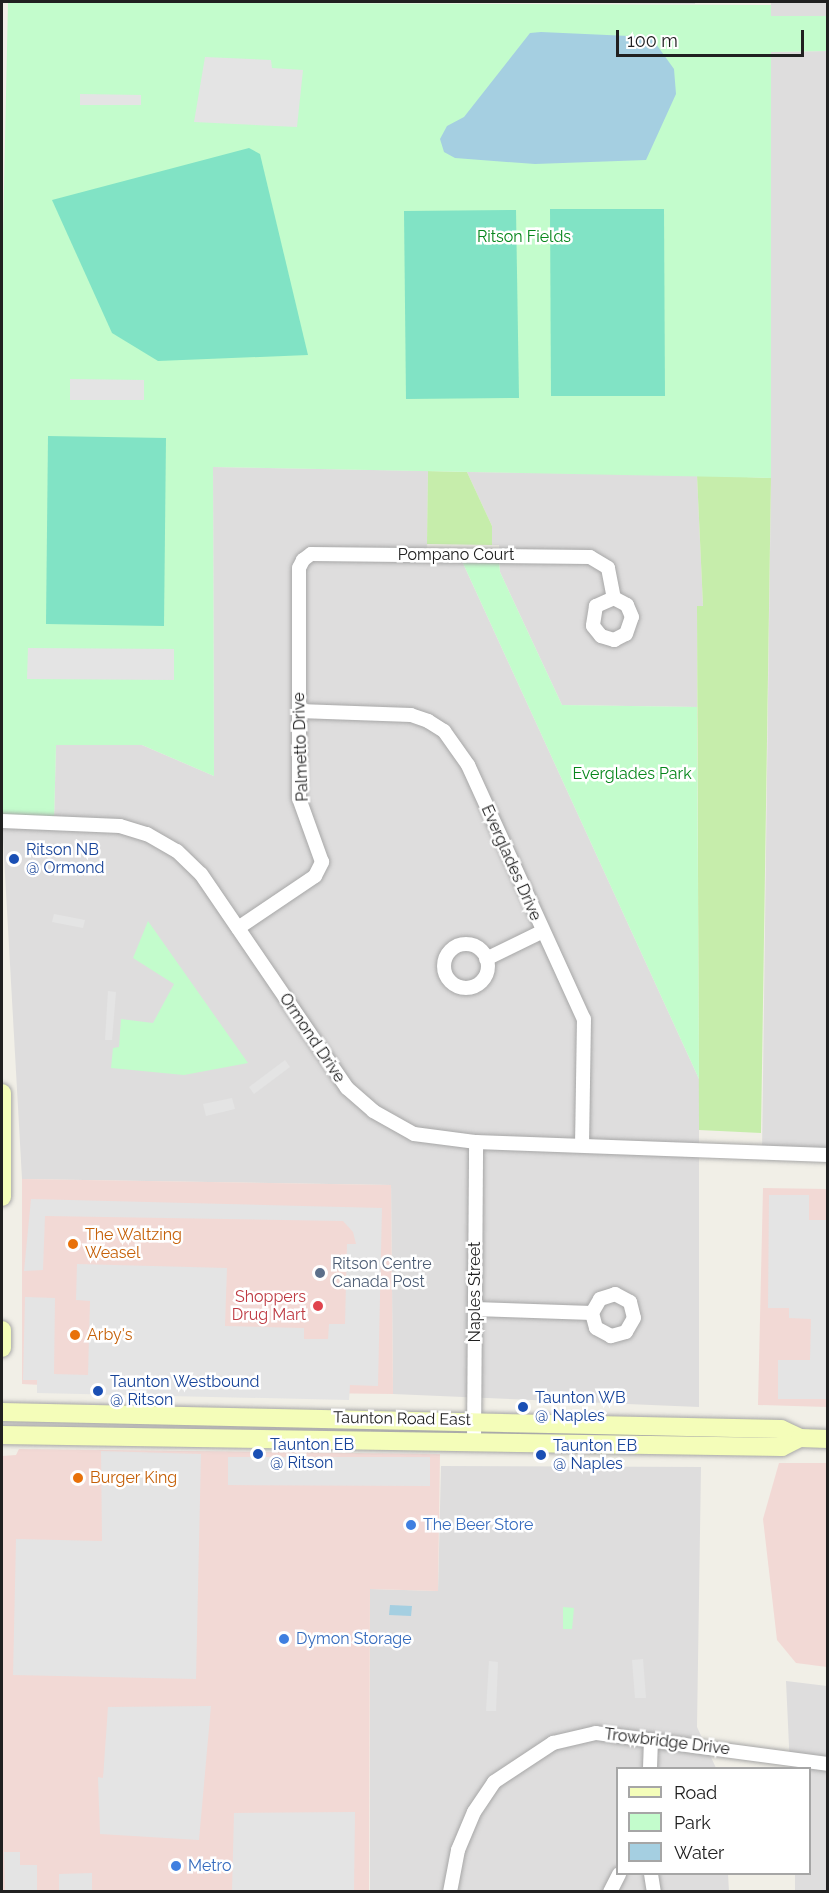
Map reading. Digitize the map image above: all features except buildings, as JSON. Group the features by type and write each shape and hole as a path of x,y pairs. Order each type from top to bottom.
{"main road":[{"path":"2,1093 2,1197"},
{"path":"2,1330 2,1348"},
{"name":"Taunton Road East","path":"2,1412 475,1420 781,1429 800,1438 828,1439"},
{"name":"Taunton Road East","path":"2,1435 782,1447 800,1438"}],"street":[{"name":"Pompano Court","path":"299,591 299,568 311,554 578,556 590,557 608,568 614,598"},
{"name":"Palmetto Drive","path":"238,928 320,870 321,854 299,798 299,591"},
{"name":"Everglades Drive","path":"299,711 411,716 444,731 468,765 541,932 584,1019 582,1144"},
{"name":"Ormond Drive","path":"2,821 94,822 147,834 177,851 201,873 347,1088 373,1111 414,1134 476,1142 582,1144 828,1155"},
{"path":"486,959 541,932"},
{"name":"Naples Street","path":"474,1443 476,1142"},
{"path":"475,1309 592,1313"},
{"name":"Trowbridge Drive","path":"450,1892 462,1841 474,1812 494,1782 554,1743 596,1733 828,1764"},
{"path":"650,1767 651,1740"},
{"path":"610,1892 618,1875"},
{"path":"651,1875 654,1892"}],"shaded area":[{"path":"484,2 695,2 695,4"},
{"path":"771,2 827,2 827,38 770,16"},
{"path":"827,51 827,1152 762,1152 771,478 771,52"},
{"path":"205,57 271,60 272,68 303,70 297,127 194,122"},
{"path":"80,94 141,95 141,105 80,105"},
{"path":"70,379 144,380 144,400 70,400"},
{"path":"213,467 428,471 427,561 462,561 699,1079 699,1407 393,1394 391,1185 22,1179 2,821 54,821 56,745 142,745 214,776"},
{"path":"467,472 697,475 703,606 697,606 697,707 562,705 500,572 499,545 492,545 492,526"},
{"path":"28,648 174,649 174,680 27,679"},
{"path":"54,914 85,920 83,928 52,922"},
{"path":"108,991 116,992 112,1040 105,1040"},
{"path":"285,1060 290,1067 254,1094 249,1087"},
{"path":"232,1098 235,1109 206,1116 203,1104"},
{"path":"22,1179 391,1185 393,1394 159,1391 22,1384"},
{"path":"763,1188 827,1189 827,1407 758,1405"},
{"path":"769,1195 809,1195 809,1220 827,1220 827,1399 778,1399 778,1360 810,1360 811,1319 789,1318 789,1308 768,1308"},
{"path":"31,1199 382,1208 378,1386 350,1385 349,1400 37,1393 37,1380 23,1380 25,1297 55,1298 54,1374 88,1375 90,1301 76,1300 77,1264 227,1268 225,1326 304,1328 304,1339 328,1339 329,1324 345,1324 347,1244 356,1244 353,1232 343,1221 45,1216 43,1270 24,1271"},
{"path":"19,1449 440,1454 438,1591 370,1589 369,1891 2,1891 2,1456 16,1455"},
{"path":"101,1451 201,1454 196,1679 13,1675 16,1539 102,1541"},
{"path":"228,1457 430,1457 430,1486 228,1485"},
{"path":"779,1463 827,1463 827,1667 796,1663 777,1640 763,1519"},
{"path":"441,1466 701,1467 697,1727 716,1767 616,1767 616,1875 728,1875 729,1891 370,1892 370,1589 438,1591"},
{"path":"643,1659 646,1698 635,1698 632,1660"},
{"path":"489,1661 498,1662 496,1711 486,1711"},
{"path":"786,1681 827,1686 827,1891 795,1891 795,1875 811,1875 811,1767 790,1767"},
{"path":"211,1706 199,1840 100,1834 98,1777 103,1778 108,1707"},
{"path":"355,1812 354,1891 232,1891 234,1813"},
{"path":"4,1852 20,1852 20,1865 37,1865 37,1891 5,1891"},
{"path":"92,1873 92,1891 59,1891 59,1874"}],"green space":[{"name":"Ritson Fields","path":"8,2 771,5 771,16 827,16 827,51 771,52 771,478 213,467 214,776 142,745 56,745 54,822 2,821 2,280"},
{"path":"249,148 260,154 308,355 158,361 112,333 52,200"},
{"path":"550,209 664,209 665,396 551,396"},
{"path":"516,210 519,398 406,399 404,211"},
{"path":"48,436 166,438 164,626 46,624"},
{"path":"428,471 467,472 492,526 492,545 427,544"},
{"path":"697,475 771,478 761,1133 699,1130 697,606 703,606"},
{"name":"Everglades Park","path":"462,561 499,561 500,572 562,705 697,707 699,1079"},
{"path":"148,921 248,1063 184,1075 111,1068 113,1048 119,1047 121,1019 153,1023 174,984 133,958"},
{"path":"563,1607 574,1608 572,1629 563,1629"}],"water":[{"path":"530,33 651,37 674,69 676,94 646,160 535,164 455,158 444,152 440,139 447,126 464,117"},
{"path":"390,1605 412,1606 411,1616 389,1615"}],"place":[{"name":"Ritson NB @ Ormond","path":"14,859"},
{"name":"The Waltzing Weasel","path":"73,1244"},
{"name":"Ritson Centre Canada Post","path":"320,1273"},
{"name":"Shoppers Drug Mart","path":"318,1306"},
{"name":"Arby's","path":"75,1335"},
{"name":"Taunton Westbound @ Ritson","path":"98,1391"},
{"name":"Taunton WB @ Naples","path":"523,1407"},
{"name":"Taunton EB @ Ritson","path":"258,1454"},
{"name":"Taunton EB @ Naples","path":"541,1455"},
{"name":"Burger King","path":"78,1478"},
{"name":"The Beer Store","path":"411,1525"},
{"name":"Dymon Storage","path":"284,1639"},
{"name":"Metro","path":"176,1866"}]}
